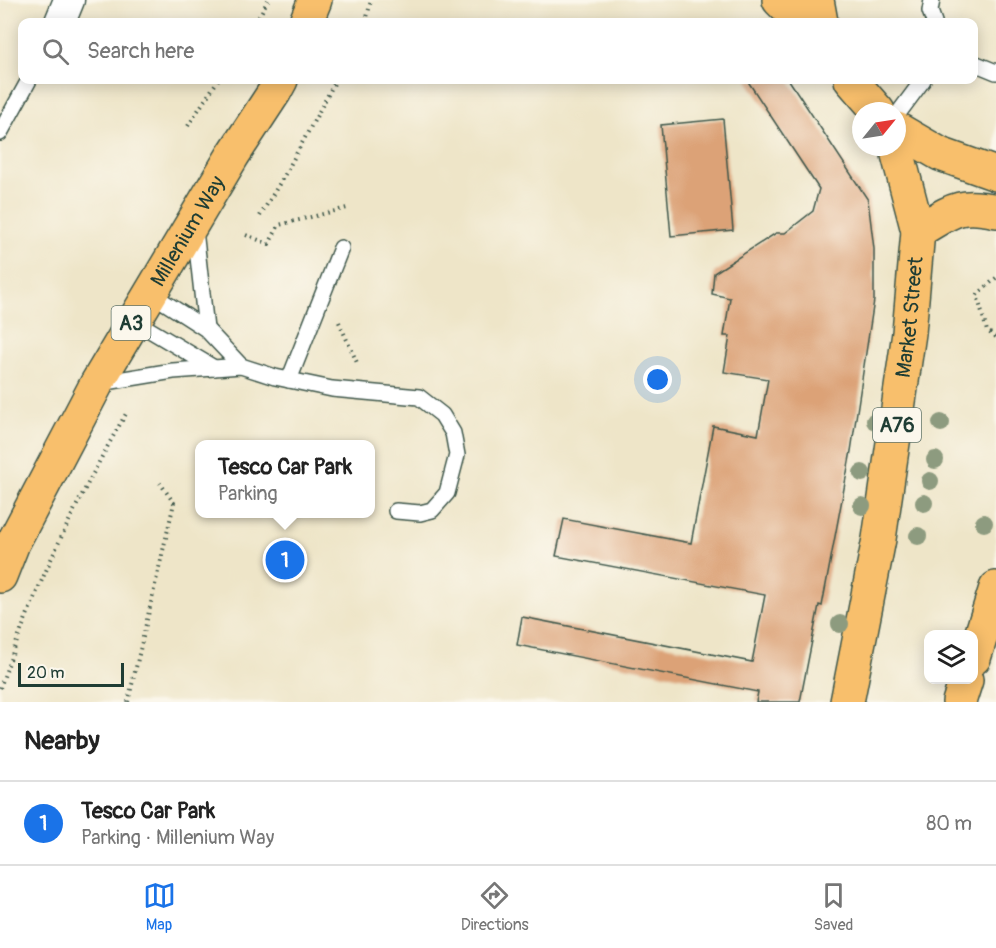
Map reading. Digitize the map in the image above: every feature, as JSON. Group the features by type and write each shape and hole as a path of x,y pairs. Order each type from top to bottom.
{"main road":[{"path":"308,18 315,0"},
{"path":"779,0 797,18"},
{"path":"817,0 820,18"},
{"name":"Millenium Way","path":"0,576 13,543 97,383 233,155 278,84"},
{"path":"854,84 870,102"},
{"path":"906,134 940,154 996,174"},
{"name":"Market Street","path":"847,702 889,478 909,333 918,231 898,156"},
{"path":"918,231 958,208 975,206 996,211"},
{"path":"978,646 995,593"},
{"path":"959,702 965,684"}],"street":[{"path":"62,18 69,0"}],"lane":[{"path":"932,0 930,11 933,18"},
{"path":"978,65 996,72"},
{"path":"0,132 27,84"},
{"path":"906,103 920,84"},
{"path":"195,220 206,329"},
{"path":"289,380 341,248"},
{"path":"142,306 206,329 241,366"},
{"path":"142,306 214,368"},
{"path":"97,383 173,370 241,366 289,380 332,389 370,394 398,393 419,397 442,415 453,434 457,455 447,493 432,510 420,513 396,511"}],"path":[{"path":"258,18 268,0"},
{"path":"368,18 371,0"},
{"path":"188,126 215,84"},
{"path":"260,216 334,84"},
{"path":"246,235 269,244 279,225 347,208"},
{"path":"996,278 977,295 987,331 996,337"},
{"path":"321,298 341,326 370,394"},
{"path":"0,688 18,638 74,510 127,412"},
{"path":"128,702 174,503 160,483"}],"building":[{"path":"750,84 792,84 868,200 874,249 874,300 851,451 822,606 819,605 800,702 756,702 758,692 517,645 522,617 752,662 765,595 556,556 564,519 691,543 713,426 758,435 768,379 724,372 730,336 724,336 730,298 712,294 714,273 776,233 785,233 813,211 819,189"},
{"path":"723,119 733,230 671,236 661,125"}],"place":[{"name":"Tesco Car Park","path":"285,560"}]}
